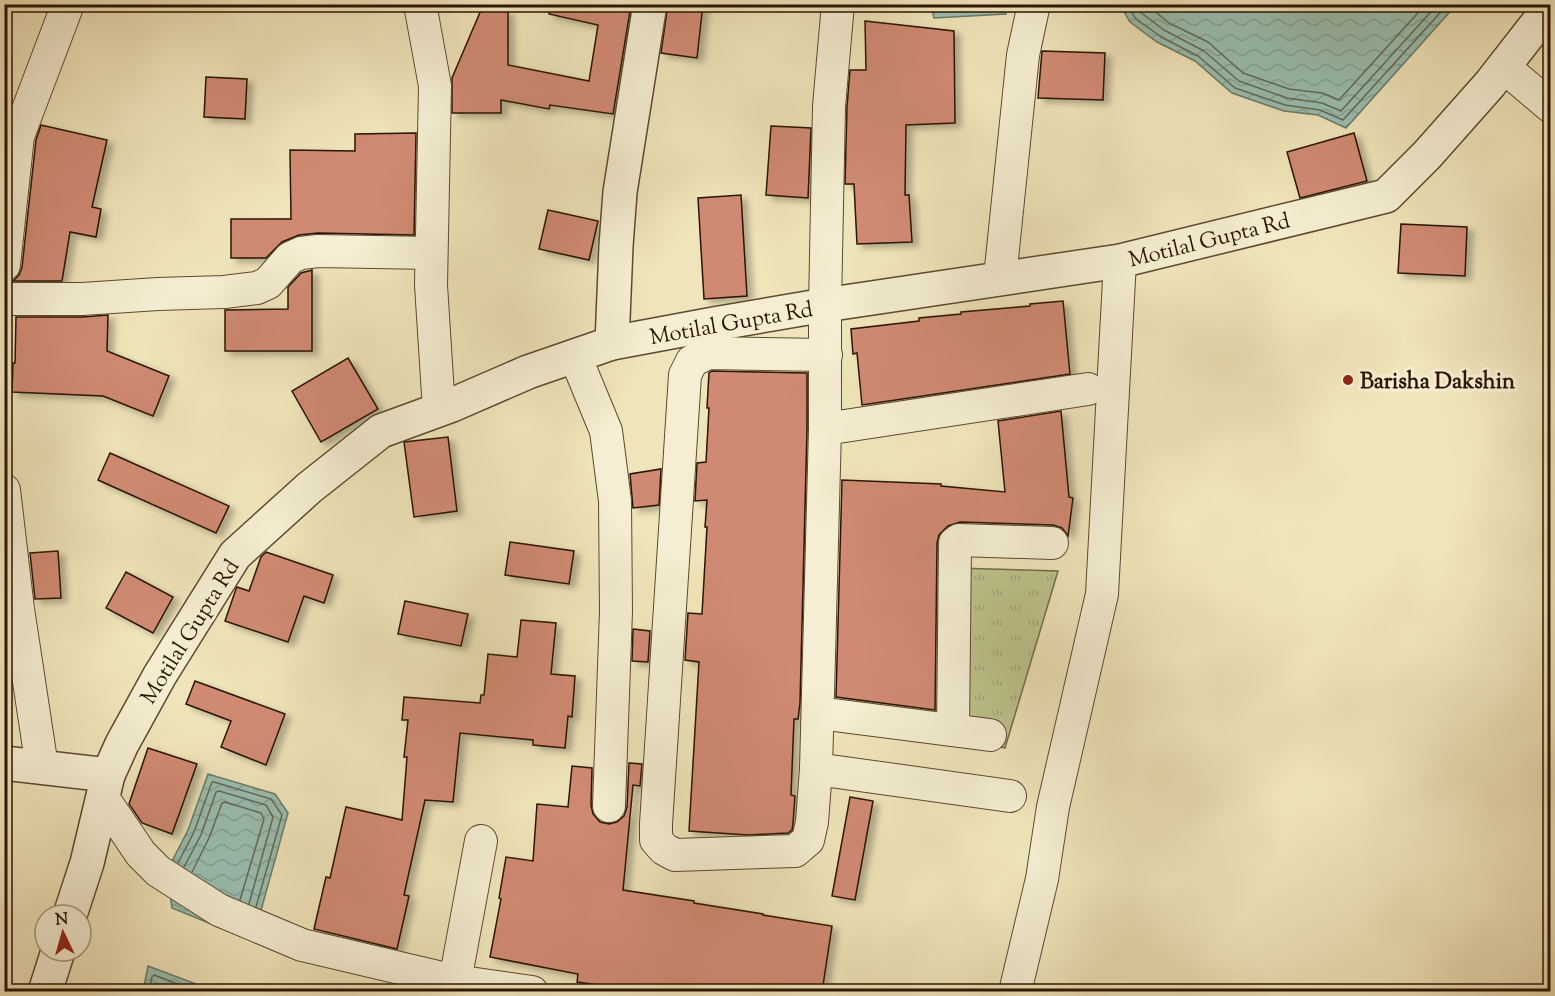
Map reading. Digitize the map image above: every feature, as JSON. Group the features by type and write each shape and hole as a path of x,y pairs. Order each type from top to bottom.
{"street":[{"path":"4,266 18,136 68,4"},
{"path":"420,4 435,86 431,285 438,410"},
{"path":"612,343 621,192 650,4"},
{"path":"826,355 708,353 692,361 685,375 656,824 656,840 664,849 675,855 795,851 808,840 812,822 818,714 825,429 826,355 825,304 830,106 838,4"},
{"path":"1000,278 1023,55 1034,4"},
{"name":"Motilal Gupta Rd","path":"74,903 87,863 105,787 122,744 160,675 236,555 309,488 381,431 528,372 612,343 825,304 1120,261 1386,196 1427,155 1504,67 1551,7"},
{"path":"1504,67 1551,105"},
{"path":"4,299 82,299 224,292 257,288 268,283 290,258 301,253 318,251 431,253"},
{"path":"1015,992 1042,879 1053,807 1102,594 1120,261"},
{"path":"575,356 606,431 615,501 616,611 609,806"},
{"path":"825,429 1088,389"},
{"path":"4,490 18,609 42,767"},
{"path":"952,730 955,543 959,540 1052,543"},
{"path":"818,714 990,735"},
{"path":"4,763 42,767 105,787 141,854 158,871 219,910 302,945 455,981 532,992"},
{"path":"816,769 1010,796"},
{"path":"455,981 481,841"},
{"path":"45,992 54,963"}],"green space":[{"path":"955,568 1058,571 1005,748 941,730"}],"water":[{"path":"931,5 1002,5 1006,14 934,18"},
{"path":"1120,5 1456,5 1346,128 1318,115 1284,111 1232,93 1195,61 1157,42 1130,22"},
{"path":"208,774 275,794 288,813 257,925 221,928 172,908 167,871 188,830"},
{"path":"148,966 204,987 204,991 143,991"}],"building":[{"path":"550,4 631,5 613,114 550,105 549,109 501,100 501,113 452,113 452,78 481,10 508,11 508,65 589,81 598,25 549,14"},
{"path":"668,4 703,4 697,58 661,53"},
{"path":"865,21 954,31 955,123 906,125 905,195 909,195 912,242 857,244 854,184 845,184 847,107 850,70 866,70"},
{"path":"1042,51 1105,53 1103,100 1038,98"},
{"path":"206,77 247,79 245,119 204,117"},
{"path":"41,125 107,140 92,207 101,209 96,237 70,232 62,281 13,281 19,275 22,267 36,140"},
{"path":"771,126 811,128 808,198 766,195"},
{"path":"416,133 414,235 318,233 299,235 282,242 266,258 231,258 231,219 291,219 290,150 355,151 355,134"},
{"path":"1354,133 1367,181 1300,198 1287,152"},
{"path":"741,195 747,296 704,299 698,198"},
{"path":"548,210 598,221 589,260 539,249"},
{"path":"1401,224 1467,227 1465,276 1398,273"},
{"path":"312,270 312,351 225,351 225,310 288,309 288,287 301,273"},
{"path":"1063,301 1070,374 862,405 857,353 853,354 851,329 919,321 919,318 961,314 961,312"},
{"path":"108,315 107,351 169,376 153,416 103,396 12,392 16,317"},
{"path":"348,358 378,409 321,442 292,391"},
{"path":"712,371 807,373 800,703 798,719 794,719 791,795 795,796 792,830 788,833 748,835 689,831 699,662 685,660 688,613 702,614 707,500 695,501 697,463 706,462 709,373"},
{"path":"1061,411 1069,497 1073,498 1068,536 1062,528 1053,525 960,522 948,526 939,535 937,543 935,710 836,697 842,480 941,484 941,486 1005,492 998,421"},
{"path":"448,437 457,511 414,517 404,442"},
{"path":"110,453 229,506 216,533 98,480"},
{"path":"661,469 659,505 633,508 630,474"},
{"path":"510,542 574,551 569,584 505,575"},
{"path":"58,551 61,598 35,599 30,553"},
{"path":"266,552 333,575 324,603 304,596 288,642 225,621 237,587 249,591 261,557"},
{"path":"126,572 173,597 153,633 106,608"},
{"path":"405,601 468,614 461,646 398,634"},
{"path":"521,620 556,623 551,674 575,676 572,717 568,716 565,748 533,745 533,740 460,733 453,802 425,800 404,895 409,896 397,949 314,929 326,877 330,878 346,807 402,820 408,720 402,720 404,697 480,703 481,695 484,695 488,654 517,657"},
{"path":"633,629 650,631 648,662 632,661"},
{"path":"195,681 285,714 266,765 221,747 231,721 186,704"},
{"path":"148,748 197,764 172,834 142,823 129,804"},
{"path":"629,763 642,764 640,786 633,785 623,890 832,926 822,992 654,992 577,982 578,974 490,957 506,857 533,861 537,804 568,807 572,766 592,768 591,805 593,814 600,822 609,824 617,822 624,816 627,807"},
{"path":"850,797 873,801 855,900 832,896"}],"place":[{"name":"Barisha Dakshin","path":"1348,380"}]}
